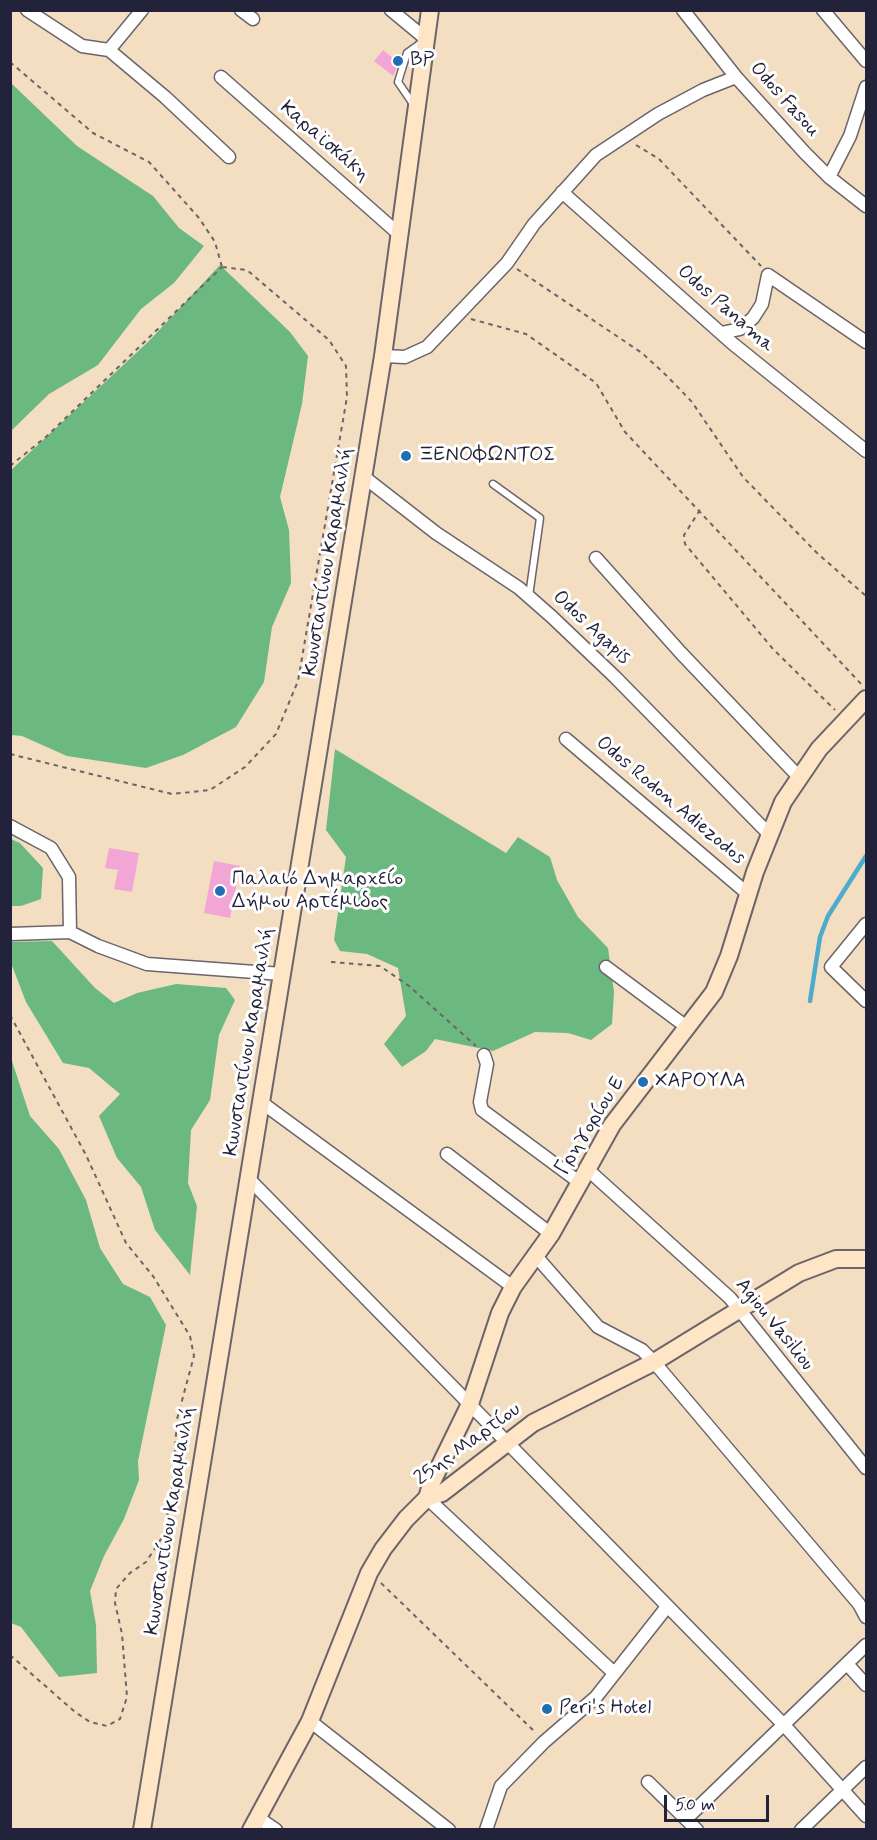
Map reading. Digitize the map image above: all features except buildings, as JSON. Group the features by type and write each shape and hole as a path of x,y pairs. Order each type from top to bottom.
{"main road":[{"name":"Κωνσταντίνου Καραμανλή","path":"142,1830 383,357 430,10"},
{"name":"Γρηγορίου Ε","path":"427,1498 432,1482 470,1404 500,1313 513,1287 551,1234 582,1175 637,1091 714,992 729,956 769,834 783,802 798,776 867,699"},
{"name":"25ης Μαρτίου","path":"254,1823 310,1721 369,1573 383,1549 406,1519 427,1498 442,1493 506,1442 568,1403 654,1362 817,1264 836,1258 867,1258"}],"street":[{"path":"27,10 82,46 109,50 165,97 230,157"},
{"path":"109,50 142,10"},
{"path":"241,10 253,19"},
{"path":"391,10 426,39"},
{"name":"Odos Fasou","path":"683,10 736,76 829,177 867,206"},
{"path":"823,10 867,61"},
{"path":"383,357 405,357 417,353 440,334 456,314 467,307 507,263 562,192 596,155 676,105 736,76"},
{"name":"Καραϊσκάκη","path":"221,77 400,235"},
{"path":"829,177 850,136 867,87"},
{"name":"Odos Panama","path":"562,192 721,333 867,451"},
{"path":"721,333 740,329 753,318 762,304 768,275 867,342"},
{"name":"Odos Agapis","path":"364,477 436,533 529,597 615,677 769,834"},
{"path":"596,558 681,653 798,776"},
{"name":"Odos Rodon Adiezodos","path":"566,739 748,894"},
{"path":"10,825 51,848 69,877 70,932"},
{"path":"867,924 831,967 867,1000"},
{"path":"10,934 70,932 98,946 147,963 282,974"},
{"path":"606,967 688,1028"},
{"name":"Agiou Vasiliou","path":"484,1055 487,1064 480,1102 482,1110 582,1175 739,1309 753,1330 867,1468"},
{"path":"261,1102 513,1287"},
{"path":"447,1154 551,1234"},
{"path":"249,1179 666,1608 784,1725 867,1816"},
{"path":"535,1255 598,1327 642,1350 654,1362 859,1604 867,1617"},
{"path":"427,1498 614,1672"},
{"path":"486,1830 501,1786 544,1742 596,1697 666,1608"},
{"path":"687,1818 867,1646"},
{"path":"848,1665 867,1685"},
{"path":"310,1721 449,1830"},
{"path":"801,1830 867,1767"},
{"path":"648,1782 697,1830"},
{"path":"254,1823 276,1830"}],"lane":[{"path":"417,111 398,82 407,53 426,39"},
{"path":"493,484 540,518 529,597"}],"path":[{"path":"10,62 93,133 149,162 199,218 214,242 222,267"},
{"path":"623,137 659,159 737,238 768,275"},
{"path":"507,263 642,353 667,376 692,402 743,477 818,553 867,596"},
{"path":"10,466 47,436 222,267"},
{"path":"10,754 172,794 210,790 245,766 276,734 298,681 309,627 347,397 346,366 330,340 247,270 222,267"},
{"path":"456,314 526,334 596,383 625,432 700,510 784,604 867,689"},
{"path":"700,510 684,535 685,544 773,649 845,721"},
{"path":"331,962 380,966 409,986 484,1055"},
{"path":"10,1015 86,1155 126,1243 153,1276 190,1336 194,1356 177,1419 172,1493 163,1536 146,1562 116,1589 115,1603 122,1634 127,1697 120,1719 107,1726 90,1722 75,1712 10,1655"},
{"path":"369,1573 393,1592 544,1742"}],"green space":[{"path":"11,83 77,146 153,196 179,228 204,246 174,283 141,309 98,365 49,394 11,431"},
{"path":"220,265 290,332 308,356 302,404 280,497 289,530 291,583 272,627 264,682 236,727 183,755 146,768 67,756 22,736 11,735 11,470 149,341"},
{"path":"335,749 506,853 518,837 550,857 557,880 578,917 608,948 614,992 612,1024 591,1040 568,1033 535,1032 493,1051 435,1039 426,1051 402,1067 384,1044 406,1016 398,968 367,954 340,951 334,940 346,857 326,830"},
{"path":"11,839 20,843 43,868 41,899 21,906 11,906"},
{"path":"52,941 95,988 114,1003 137,993 176,984 226,988 235,1000 219,1035 210,1100 191,1130 188,1183 197,1206 190,1275 155,1230 141,1187 117,1158 99,1116 120,1094 89,1068 63,1063 26,1002 11,963 11,942"},
{"path":"10,1055 30,1116 59,1149 86,1200 100,1248 123,1284 150,1297 166,1325 138,1461 139,1480 124,1519 104,1556 90,1591 96,1625 97,1673 59,1677 21,1627 11,1623"}],"waterway":[{"path":"810,1001 820,937 828,916 866,856"}],"place":[{"name":"BP","path":"398,61"},
{"name":"ΞΕΝΟΦΩΝΤΟΣ","path":"406,456"},
{"name":"Παλαιό Δημαρχείο Δήμου Αρτέμιδος","path":"220,891"},
{"name":"ΧΑΡΟΥΛΑ","path":"643,1082"},
{"name":"Peri's Hotel","path":"547,1709"}]}
